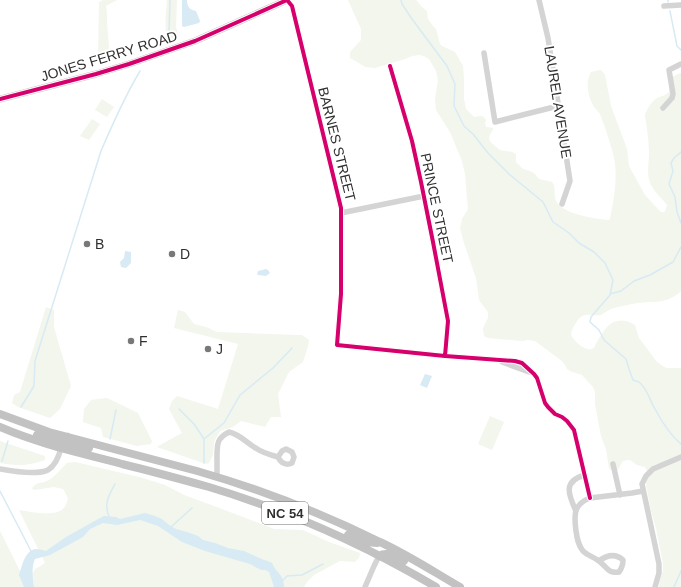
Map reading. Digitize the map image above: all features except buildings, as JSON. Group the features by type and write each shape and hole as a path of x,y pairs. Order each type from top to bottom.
{"highway":[{"name":"NC 54","path":"0,414 37,428 217,477 270,494 308,509 380,542 460,587"},
{"name":"NC 54","path":"0,427 25,437 61,448 210,487 252,501 329,532 379,556 436,587"},
{"path":"25,437 33,434 59,441 65,440 68,437"},
{"path":"61,448 68,445 93,449 99,446"},
{"path":"292,516 320,523 366,542 380,542"},
{"path":"379,556 383,554 391,554 414,566 440,576"}],"main road":[{"name":"JONES FERRY ROAD","path":"0,99 129,64 195,41 288,0"}],"street":[{"name":"BARNES STREET","path":"288,0 292,6 341,208 341,294 337,345 445,356"},
{"name":"LAUREL AVENUE","path":"539,0 548,38 570,182 562,204"},
{"path":"664,6 681,5"},
{"path":"484,53 495,122 558,106"},
{"path":"663,108 672,98 673,94 669,70 681,64"},
{"name":"PRINCE STREET","path":"390,66 412,141 448,321 445,356"},
{"path":"341,213 424,196"},
{"path":"445,356 498,360 534,374 548,407 555,414 567,421 574,430 590,498"},
{"path":"217,477 218,442 229,432 237,435 255,448 278,457"},
{"path":"0,469 32,472 43,472 49,470 55,463 61,448"},
{"path":"655,587 660,564 642,484 643,480 653,469 681,457"},
{"path":"613,464 620,495"},
{"path":"576,511 571,501 569,487 571,481 578,476 585,475"},
{"path":"599,561 588,555 580,546 575,520 576,511 581,503 590,498 620,495 643,490"},
{"path":"365,587 379,556"}],"shaded area":[{"path":"103,0 117,0 106,6 109,59 103,61 98,58 99,2"},
{"path":"167,0 177,0 176,27 178,33 171,41 167,38 166,29"},
{"path":"182,0 187,0 189,8 196,11 200,21 199,23 184,27 182,26"},
{"path":"348,0 416,0 427,11 428,19 436,29 440,44 455,52 463,66 464,99 466,109 474,117 484,117 486,120 486,127 493,128 489,137 491,142 500,150 516,154 516,162 523,169 535,174 539,179 552,182 554,185 556,201 560,206 587,217 610,219 616,180 614,158 610,141 600,114 590,99 588,80 591,72 600,70 605,75 611,106 627,149 629,166 645,195 661,212 664,212 667,205 654,191 649,181 649,144 645,115 648,108 657,98 669,92 672,78 681,73 681,291 666,300 623,306 612,309 600,315 584,315 580,317 571,334 580,345 586,349 592,349 600,336 612,323 617,321 628,322 635,325 639,338 657,362 666,368 681,368 681,587 659,587 663,564 646,485 647,471 645,467 637,465 630,460 623,461 617,471 614,472 609,468 595,404 595,393 592,386 582,375 567,369 562,361 535,341 488,338 484,336 483,329 488,318 488,312 479,300 476,278 460,228 462,219 468,209 465,174 462,161 450,132 436,110 435,99 438,80 436,71 429,59 419,55 375,68 365,67 350,58 350,52 361,40 361,29"},
{"path":"102,99 114,107 107,117 95,110"},
{"path":"92,119 100,124 89,140 80,136"},
{"path":"125,251 131,252 131,263 126,268 121,267 120,262 124,258"},
{"path":"266,269 270,273 266,276 257,274 258,271"},
{"path":"46,307 54,310 54,327 71,386 60,409 50,418 18,407 12,403 14,395 20,392"},
{"path":"178,310 185,312 194,324 217,332 302,335 309,340 303,362 289,372 278,394 281,417 271,417 265,427 241,421 233,427 220,431 214,442 213,455 209,463 206,464 157,447 182,433 169,409 172,401 177,396 218,409 238,344 174,328"},
{"path":"425,374 432,376 427,388 420,385"},
{"path":"107,398 138,413 152,441 151,444 137,446 103,437 101,428 83,422 84,409 91,400"},
{"path":"490,416 504,422 492,450 478,444"},
{"path":"0,441 45,456 45,460 23,465 0,463"},
{"path":"75,462 139,477 165,485 184,495 274,529 303,530 329,542 360,553 359,558 355,562 340,561 314,575 304,587 34,587 33,573 35,569 45,563 19,510 36,513 54,513 63,509 68,498 63,489 54,487 34,490 32,488 38,484 50,480 67,463"},
{"path":"145,513 162,519 176,529 198,536 203,540 228,548 244,551 272,563 283,579 284,587 274,587 269,572 265,570 261,570 250,564 205,551 182,542 158,526 140,520 117,525 103,523 90,529 83,537 50,555 35,559 33,569 34,587 24,587 19,575 24,559 32,550 37,549 46,551 66,537 104,516 116,517 120,519"},
{"path":"0,531 28,587 0,587"}],"waterway":[{"path":"169,33 170,0"},
{"path":"401,0 412,19 447,66 455,84 454,106 464,126 509,174 543,202 553,222 569,233 579,243 594,252 605,263 613,280 610,295 591,317 590,322 599,330 604,340 626,359 633,380 642,385 663,423 673,437 681,444"},
{"path":"670,11 677,46 681,50"},
{"path":"21,407 34,386 35,361 101,151 119,110 140,71"},
{"path":"681,152 671,163 673,171 669,184 675,197 677,212 681,223"},
{"path":"610,294 621,291 634,281 650,275 673,262 681,247"},
{"path":"204,463 204,439 224,423 240,395 273,368 292,348"},
{"path":"179,409 194,424 204,439"},
{"path":"110,439 116,410"},
{"path":"2,461 8,441"},
{"path":"109,517 107,504 110,493 115,484"},
{"path":"0,491 31,551"},
{"path":"171,527 192,508"},
{"path":"282,581 287,576 302,575 323,564"},
{"path":"674,587 681,571"}],"cycle path":[{"path":"0,99 129,64 195,41 287,0 292,6 341,208 341,294 337,345 445,356 515,361 522,363 537,378 545,403 548,407 555,414 567,421 574,430 590,498"},
{"path":"390,66 412,141 448,321 445,356"}],"place":[{"name":"B","path":"87,244"},
{"name":"D","path":"172,254"},
{"name":"F","path":"131,341"},
{"name":"J","path":"208,349"}]}
